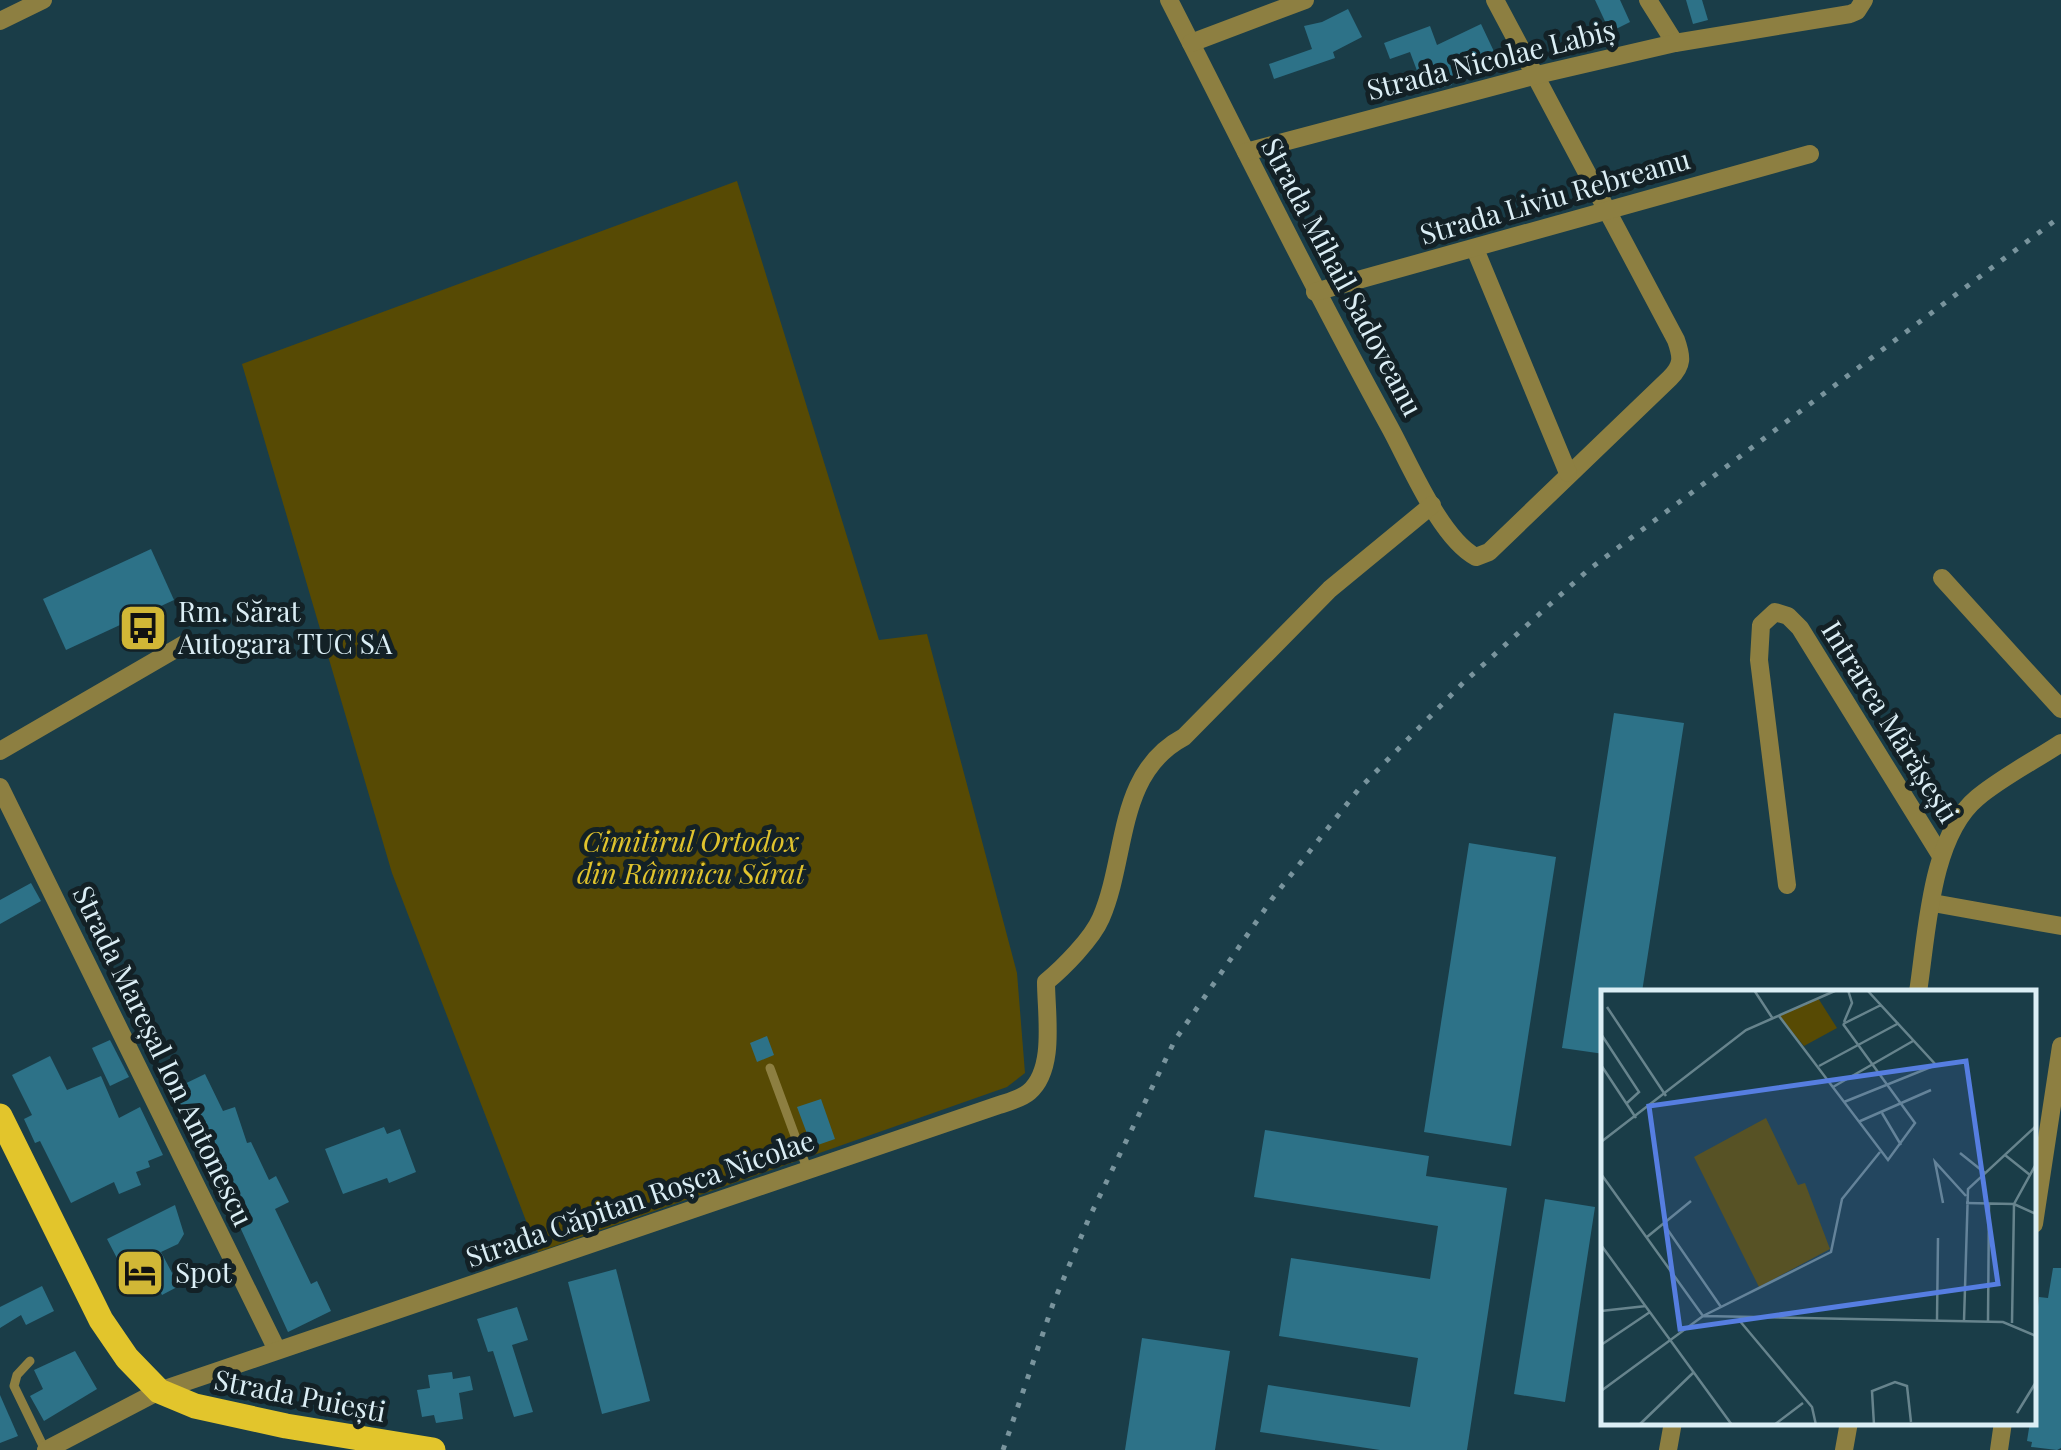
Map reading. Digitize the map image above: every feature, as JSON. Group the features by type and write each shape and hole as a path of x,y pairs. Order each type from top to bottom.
{"main road":[{"path":"0,1116 101,1320 127,1358 159,1391"},
{"name":"Strada Puiești","path":"159,1391 195,1406 286,1426 434,1450"}],"street":[{"path":"0,21 43,0"},
{"name":"Strada Mihail Sadoveanu","path":"1170,0 1315,292 1432,504 1466,551 1476,557 1489,552 1568,473"},
{"path":"1192,44 1305,0"},
{"path":"1474,249 1568,473 1670,378 1682,360 1676,340 1496,0"},
{"path":"1648,0 1676,43"},
{"name":"Strada Nicolae Labiș","path":"1246,152 1537,75 1676,43 1850,14 1864,0"},
{"name":"Strada Liviu Rebreanu","path":"1315,292 1810,154"},
{"name":"Strada Căpitan Roșca Nicolae","path":"52,1449 159,1391 1029,1092 1042,1071 1046,1049 1046,982 1062,969 1100,922 1132,799 1146,767 1161,749 1184,737 1330,589 1432,504"},
{"path":"1942,578 2061,709"},
{"name":"Intrarea Mărășești","path":"1787,886 1760,660 1761,625 1775,612 1788,616 1800,628 1941,856"},
{"path":"0,752 186,643"},
{"path":"1918,990 1941,856 1961,814 1977,798 2061,743"},
{"name":"Strada Mareșal Ion Antonescu","path":"0,787 277,1350"},
{"path":"1932,903 2061,926"},
{"path":"2036,1211 2061,1046"},
{"path":"1668,1450 1672,1425"},
{"path":"1844,1450 1848,1425"},
{"path":"1999,1450 2003,1425"}],"lane":[{"path":"770,1068 808,1171"},
{"path":"30,1361 17,1374 14,1386 52,1449"}],"green space":[{"name":"Cimitirul Ortodox din Râmnicu Sărat","path":"737,181 879,640 927,634 1017,973 1025,1073 1007,1087 538,1252 392,873 242,364"}],"building":[{"path":"1595,0 1620,0 1630,22 1610,32"},
{"path":"1686,0 1702,0 1708,20 1693,24"},
{"path":"1348,9 1362,37 1333,52 1335,58 1274,79 1269,64 1312,49 1304,26"},
{"path":"1481,24 1498,60 1451,82 1452,85 1425,92 1410,52 1390,59 1384,43 1430,26 1437,45"},
{"path":"151,549 174,600 66,650 43,599"},
{"path":"1614,713 1684,723 1642,990 1601,990 1601,1054 1562,1048"},
{"path":"1469,843 1556,857 1511,1146 1424,1132"},
{"path":"31,883 41,901 0,924 0,900"},
{"path":"767,1036 774,1055 757,1062 750,1043"},
{"path":"110,1040 129,1077 110,1086 92,1048"},
{"path":"50,1056 67,1090 101,1076 119,1118 140,1107 163,1155 148,1161 150,1167 136,1172 141,1185 119,1194 114,1182 71,1203 40,1141 35,1143 24,1119 32,1115 12,1075"},
{"path":"205,1074 223,1111 235,1107 247,1143 251,1142 269,1180 276,1176 289,1202 275,1209 311,1284 317,1281 331,1311 288,1332 191,1113 184,1116 172,1090"},
{"path":"821,1099 835,1139 812,1147 797,1107"},
{"path":"384,1127 387,1134 400,1129 416,1172 343,1194 325,1149"},
{"path":"1265,1130 1429,1156 1426,1176 1507,1188 1467,1450 1380,1450 1260,1432 1268,1385 1410,1407 1418,1358 1279,1336 1291,1258 1430,1279 1438,1226 1254,1197"},
{"path":"1545,1199 1595,1207 1565,1402 1514,1394"},
{"path":"175,1205 184,1234 178,1244 161,1252 179,1286 162,1295 153,1276 132,1287 107,1239"},
{"path":"2053,1268 2061,1268 2061,1448 2057,1450 2031,1447 2032,1442 2027,1441 2030,1425 2036,1425 2039,1297 2048,1298"},
{"path":"616,1269 650,1401 602,1414 568,1282"},
{"path":"42,1286 54,1311 26,1325 21,1315 0,1328 0,1307"},
{"path":"517,1307 528,1340 512,1345 533,1412 514,1417 493,1351 488,1352 477,1319"},
{"path":"1142,1338 1230,1351 1215,1450 1125,1450"},
{"path":"75,1351 97,1389 44,1421 30,1396 43,1389 34,1370"},
{"path":"452,1372 453,1379 470,1376 473,1390 459,1393 463,1419 436,1423 434,1415 422,1417 417,1390 430,1388 428,1375"},
{"path":"0,1395 18,1436 0,1443"}],"railway":[{"path":"1003,1450 1053,1304 1089,1218 1175,1040 1272,899 1358,790 1463,683 1587,571 2061,216"}],"place":[{"name":"Rm. Sărat Autogara TUC SA","path":"143,628"},
{"name":"Spot","path":"140,1273"}]}
